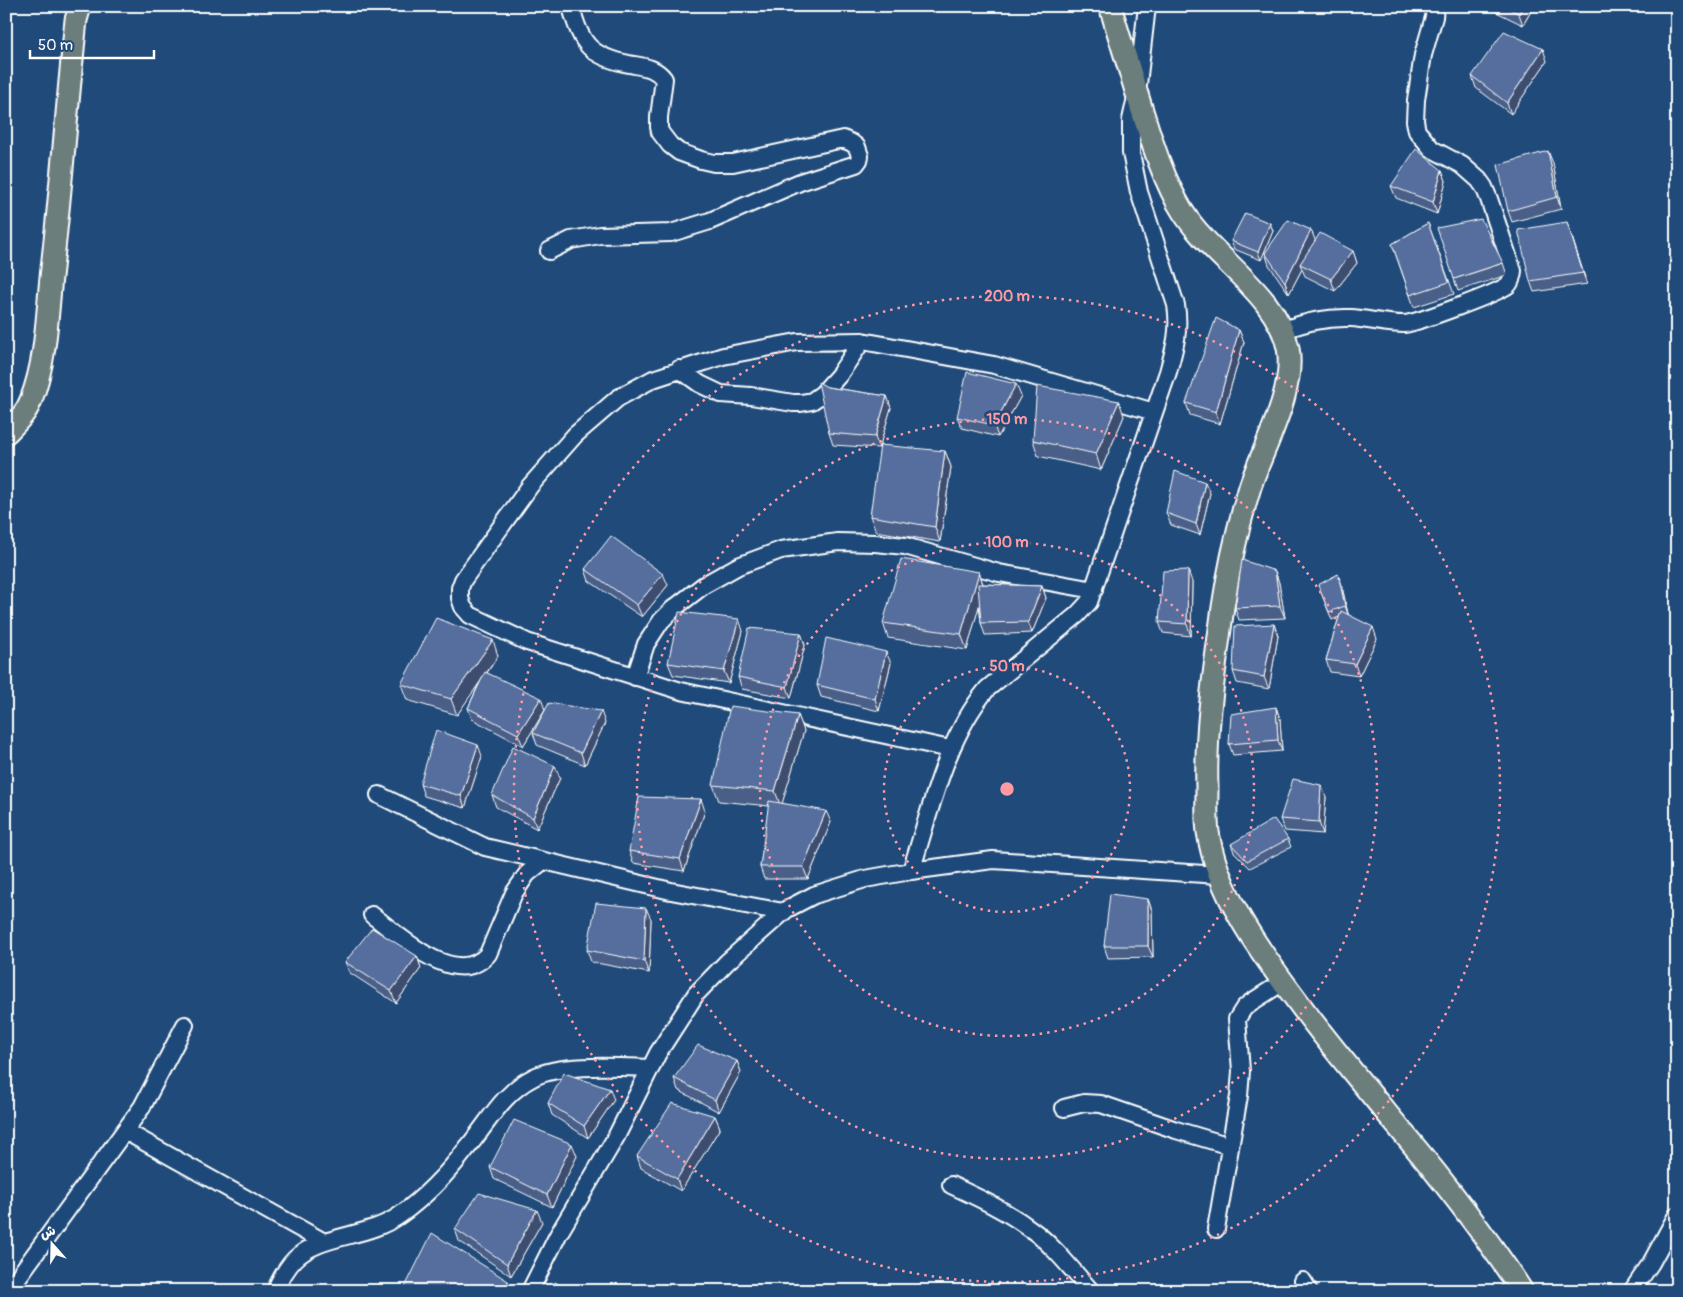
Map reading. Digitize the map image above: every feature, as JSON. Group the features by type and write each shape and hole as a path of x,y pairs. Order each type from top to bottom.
{"main road":[{"path":"6,433 23,416 31,400 38,377 44,342 59,207 76,20 80,6"},
{"path":"1110,6 1160,161 1180,208 1196,231 1262,299 1284,330 1290,364 1287,382 1267,446 1251,483 1240,521 1228,577 1209,713 1206,757 1208,831 1219,875 1258,948 1329,1044 1439,1176 1496,1252 1522,1291"}],"street":[{"path":"549,251 571,240 600,235 671,233 710,221 825,172 852,166 856,164 860,156 857,147 843,138 733,163 714,163 679,152 662,136 659,127 664,79 659,73 650,68 614,61 602,57 591,50 578,31 571,6"},
{"path":"911,871 950,749 967,717 987,689 1077,615 1089,602 1177,341 1178,321 1176,305 1135,173 1131,153 1131,120 1137,93 1147,6"},
{"path":"1284,330 1315,320 1350,318 1405,324 1501,289 1508,285 1512,279 1513,271 1490,199 1484,187 1462,164 1432,149 1417,131 1416,100 1423,55 1434,17 1435,6"},
{"path":"950,749 681,691 527,642 470,615 463,607 460,598 460,588 463,580 530,486 576,435 618,398 653,379 723,356 797,342 862,341 994,365 1154,412"},
{"path":"679,370 700,384 721,394 801,403 812,401 822,394 839,375 862,341"},
{"path":"635,677 646,644 660,621 673,609 704,584 738,566 781,550 838,542 906,546 999,573 1094,590"},
{"path":"379,795 484,846 671,891 783,912"},
{"path":"530,1291 558,1235 616,1136 658,1053 696,994 783,912 814,895 864,879 993,860 1219,875"},
{"path":"372,914 435,960 455,966 476,964 482,961 488,954 514,893 527,874 542,861"},
{"path":"1216,1228 1239,1096 1241,1071 1237,1019 1244,1008 1283,982"},
{"path":"8,1291 142,1107 185,1025"},
{"path":"275,1291 294,1260 306,1250 324,1242 364,1232 400,1216 432,1188 467,1149 508,1094 534,1076 556,1070 601,1067 651,1068"},
{"path":"1064,1108 1084,1103 1101,1104 1176,1130 1230,1146"},
{"path":"125,1131 324,1242"},
{"path":"951,1185 979,1198 1033,1230 1056,1252 1091,1291"},
{"path":"1632,1291 1651,1263 1677,1215"}],"building":[{"path":"1504,6 1523,6 1519,14"},
{"path":"1504,31 1543,49 1507,103 1472,76"},
{"path":"1416,149 1442,170 1433,202 1391,186"},
{"path":"1548,151 1557,197 1508,211 1498,165"},
{"path":"1245,213 1270,223 1258,252 1231,241"},
{"path":"1481,219 1503,263 1454,279 1437,228"},
{"path":"1288,220 1311,230 1285,282 1265,253"},
{"path":"1567,222 1583,273 1530,281 1518,230"},
{"path":"1428,223 1449,282 1410,295 1392,244"},
{"path":"1320,233 1353,251 1331,279 1300,264"},
{"path":"1216,318 1239,330 1216,412 1186,403"},
{"path":"967,372 1016,384 994,425 957,417"},
{"path":"818,382 827,387 887,396 875,437 829,433"},
{"path":"1037,386 1119,401 1096,454 1033,440"},
{"path":"880,445 945,451 935,527 870,516"},
{"path":"1175,471 1205,482 1196,524 1166,513"},
{"path":"611,536 663,574 637,605 585,569"},
{"path":"901,559 979,572 961,634 883,623"},
{"path":"1242,560 1275,571 1280,606 1235,608"},
{"path":"1188,570 1187,624 1159,622 1163,571"},
{"path":"1338,574 1345,606 1329,612 1318,585"},
{"path":"978,584 1042,586 1028,622 981,623"},
{"path":"1341,611 1373,627 1355,664 1326,660"},
{"path":"679,612 739,619 724,671 668,663"},
{"path":"436,618 493,640 451,699 401,684"},
{"path":"1274,624 1264,677 1233,671 1235,626"},
{"path":"749,628 801,633 787,687 738,677"},
{"path":"826,638 886,652 875,699 817,685"},
{"path":"485,672 541,698 518,734 468,708"},
{"path":"549,703 601,711 581,753 533,733"},
{"path":"730,706 798,715 775,791 713,785"},
{"path":"1276,707 1278,740 1229,744 1231,714"},
{"path":"436,730 478,745 461,796 420,784"},
{"path":"513,746 555,766 533,818 492,795"},
{"path":"1293,779 1321,785 1319,822 1280,819"},
{"path":"639,797 701,799 680,859 629,851"},
{"path":"769,801 826,811 803,867 760,867"},
{"path":"1274,819 1288,839 1247,861 1231,844"},
{"path":"1110,894 1148,899 1148,946 1104,946"},
{"path":"596,903 646,908 644,961 587,950"},
{"path":"372,928 417,956 391,991 345,962"},
{"path":"698,1045 737,1061 715,1100 674,1078"},
{"path":"564,1073 610,1089 584,1126 548,1103"},
{"path":"672,1103 715,1116 677,1179 637,1156"},
{"path":"514,1120 572,1144 547,1195 490,1167"},
{"path":"479,1193 537,1210 507,1264 455,1229"},
{"path":"432,1233 508,1281 502,1291 403,1291"},
{"path":"555,1282 571,1291 551,1291"},
{"path":"1505,1283 1510,1291 1495,1291"}]}
